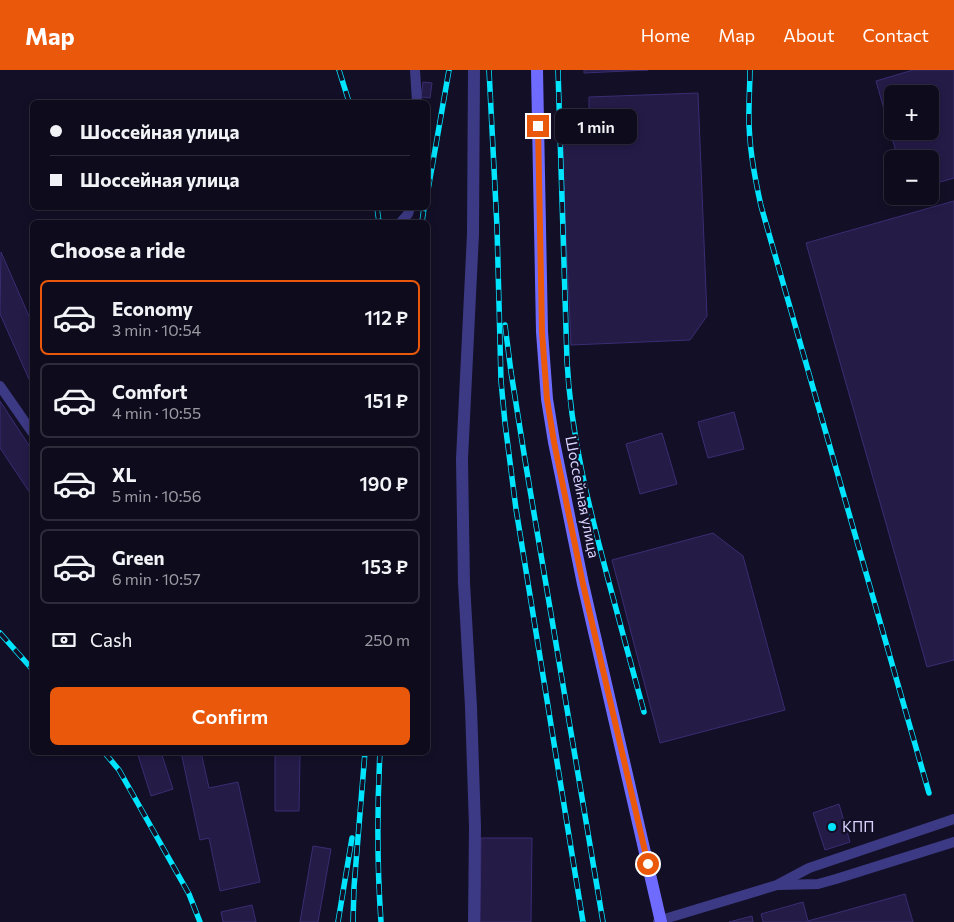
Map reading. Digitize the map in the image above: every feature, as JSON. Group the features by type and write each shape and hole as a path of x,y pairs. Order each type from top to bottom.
{"street":[{"path":"474,70 473,234 462,459 464,583 475,827 474,922"},
{"name":"Шоссейная улица","path":"536,70 542,332 547,399 583,584 660,921"}],"lane":[{"path":"415,70 417,100"},
{"path":"402,220 409,210"},
{"path":"0,386 30,429"},
{"path":"660,921 777,885 809,868 954,819"},
{"path":"777,885 818,884 954,842"}],"building":[{"path":"584,70 648,70 584,73"},
{"path":"913,70 954,70 954,178 939,182 939,150 895,150 893,140 939,140 939,85 884,85 884,109 876,81"},
{"path":"423,82 432,83 430,98 421,97"},
{"path":"698,93 707,316 690,340 571,345 561,122 589,118 589,97"},
{"path":"954,201 954,660 927,667 806,243"},
{"path":"1,252 30,318 30,382 0,314"},
{"path":"0,401 30,447 30,493 0,448"},
{"path":"734,412 744,449 708,458 698,422"},
{"path":"662,433 677,484 640,494 626,444"},
{"path":"713,533 743,556 785,710 660,743 612,560"},
{"path":"138,755 162,755 173,789 151,796"},
{"path":"182,755 202,755 209,788 238,782 260,882 220,891 209,838 200,840"},
{"path":"275,755 300,755 299,811 275,811"},
{"name":"КПП","path":"839,804 850,842 825,850 813,813"},
{"path":"481,838 532,838 531,922 480,922"},
{"path":"313,846 331,849 318,922 300,922"},
{"path":"905,894 913,922 763,922 761,914 803,902 808,921"},
{"path":"252,905 256,922 223,922 221,912"},
{"path":"752,916 753,922 729,922"}],"railway":[{"path":"339,70 348,100"},
{"path":"430,179 449,70"},
{"path":"489,70 497,227 501,381 505,423 516,509 583,922"},
{"path":"558,70 567,361 572,417 594,525 644,712"},
{"path":"750,70 749,134 761,206 929,793"},
{"path":"377,210 379,220"},
{"path":"422,220 424,210"},
{"path":"505,325 525,460 603,922"},
{"path":"0,633 30,667"},
{"path":"106,755 119,770 189,894 200,922"},
{"path":"353,922 365,755"},
{"path":"380,755 378,837 381,922"},
{"path":"338,922 352,838"}],"place":[{"name":"КПП","path":"832,827"}],"route":[{"path":"538,126 542,332 547,399 583,584 648,864"}]}
